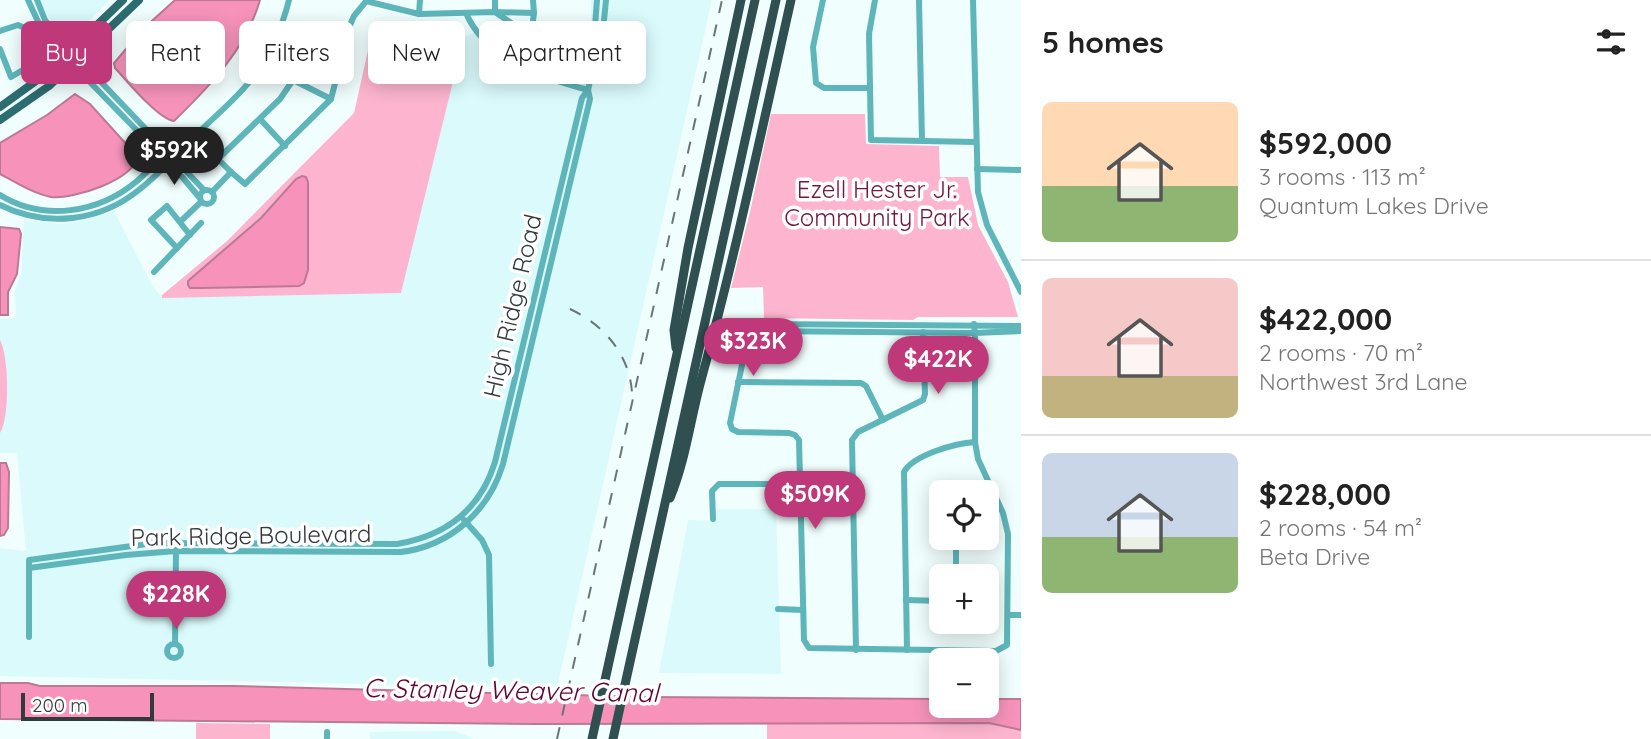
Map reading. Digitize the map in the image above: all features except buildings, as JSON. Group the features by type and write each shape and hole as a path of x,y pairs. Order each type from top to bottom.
{"highway":[{"path":"677,360 674,330 682,281 741,0"},
{"path":"592,739 755,0"},
{"path":"613,739 776,0"},
{"path":"661,521 677,482 731,270 791,0"}],"main road":[{"path":"102,21 123,0"},
{"path":"112,27 139,0"},
{"path":"0,107 33,84"},
{"path":"0,120 49,84"}],"street":[{"path":"29,0 38,21"},
{"path":"37,0 47,21"},
{"path":"282,21 289,0"},
{"path":"419,14 420,0"},
{"path":"495,0 495,12"},
{"path":"533,0 533,21"},
{"name":"High Ridge Road","path":"595,21 597,0"},
{"name":"High Ridge Road","path":"604,21 606,0"},
{"path":"823,0 813,47 814,75 818,86 870,88"},
{"path":"875,0 869,34 871,140 976,142"},
{"path":"919,0 922,141"},
{"path":"973,0 978,192 986,225 1021,292"},
{"path":"352,21 367,1 419,14 534,13"},
{"path":"495,12 508,21"},
{"path":"466,13 475,31 510,60 548,79 588,90"},
{"path":"0,30 18,24 25,28 31,48 32,65 11,77 0,49"},
{"path":"97,84 192,183 212,192"},
{"path":"0,195 16,204 63,211 102,202 125,190 168,157 182,151 247,84"},
{"path":"290,84 260,119 218,159 245,184 331,99 335,84"},
{"path":"301,84 331,99"},
{"name":"High Ridge Road","path":"519,377 536,291 590,99 589,84"},
{"path":"260,119 285,146"},
{"name":"High Ridge Road","path":"466,523 483,506 494,476 544,293 572,156"},
{"path":"0,205 38,218 87,216 131,196 168,157"},
{"path":"977,169 1021,170"},
{"path":"212,192 232,172"},
{"path":"192,183 200,200 206,205 212,203 212,192"},
{"path":"181,221 200,200 204,190"},
{"path":"177,248 151,220 167,206 190,235"},
{"path":"154,272 201,223"},
{"path":"536,291 544,293"},
{"path":"749,327 923,332 974,328"},
{"path":"749,327 1021,328"},
{"path":"749,327 730,420 732,429 738,432 795,435 799,443 804,640 809,648 1000,650 1008,642 1008,534 999,504"},
{"path":"974,328 975,442 978,459 988,480"},
{"path":"856,650 852,440 858,432 921,402 924,397 923,332"},
{"path":"738,382 861,383 866,386 883,420"},
{"path":"907,650 904,472 909,465 954,443 975,442"},
{"name":"High Ridge Road","path":"460,517 494,476"},
{"path":"713,519 712,491 719,484 800,484"},
{"path":"460,517 482,540 488,555 491,664"},
{"name":"Park Ridge Boulevard","path":"460,517 428,537 389,544 262,547 176,551 29,568 29,560 176,543 262,547 389,552 424,547 445,538 466,523"},
{"path":"175,644 176,543"},
{"path":"389,544 389,552"},
{"path":"98,550 100,558"},
{"path":"29,568 29,637"},
{"path":"906,600 929,601"},
{"path":"778,609 803,610"},
{"path":"1008,615 1021,615"}],"shaded area":[{"path":"40,0 110,0 88,21 50,21"},
{"path":"175,0 260,0 253,21 239,21 239,46 225,66 225,21 152,21"},
{"path":"591,0 712,0 557,688 0,676 0,548 26,551 17,453 0,453 0,319 16,318 15,291 21,273 24,220 59,224 80,222 114,211 153,287 162,297 401,293 452,84 465,84 465,37 479,30 479,84 646,84 646,21 591,21"},
{"path":"126,49 126,80 115,68 114,63"},
{"path":"129,84 210,84 174,121 167,119"},
{"path":"75,94 90,104 137,156 127,173 102,186 61,197 38,193 0,174 0,143 47,115"},
{"path":"306,177 308,182 308,270 304,283 299,286 190,288 188,281 261,218 296,179"},
{"path":"0,227 19,229 21,234 17,274 8,292 8,315 0,315"},
{"path":"0,463 6,463 9,472 8,528 4,535 0,536"},
{"path":"717,509 776,509 781,674 659,673 688,520 716,521"},
{"path":"0,683 40,686 233,686 646,697 929,699 929,718 999,718 999,699 1021,699 1021,730 989,723 536,724 0,719"},
{"path":"455,731 474,739 370,739 370,732"}],"green space":[{"path":"368,50 368,84 452,84 401,293 162,298 162,295 227,241 354,113","holes":["296,179 306,221 307,250 267,287 191,288 188,281 261,218"]},
{"name":"Ezell Hester Jr. Community Park","path":"771,114 865,114 866,144 939,146 940,177 968,177 978,225 1008,282 1018,317 918,317 913,320 764,318 763,287 731,288"},
{"path":"0,340 5,359 7,387 0,433"},
{"path":"196,723 270,724 270,739 196,739"},
{"path":"767,723 989,723 1021,730 1021,739 767,739"}],"railway":[{"path":"557,739 722,0"},
{"path":"570,309 594,323 613,342 626,365 632,392"}],"water label":[{"name":"C. Stanley Weaver Canal","path":"511,690"}]}
